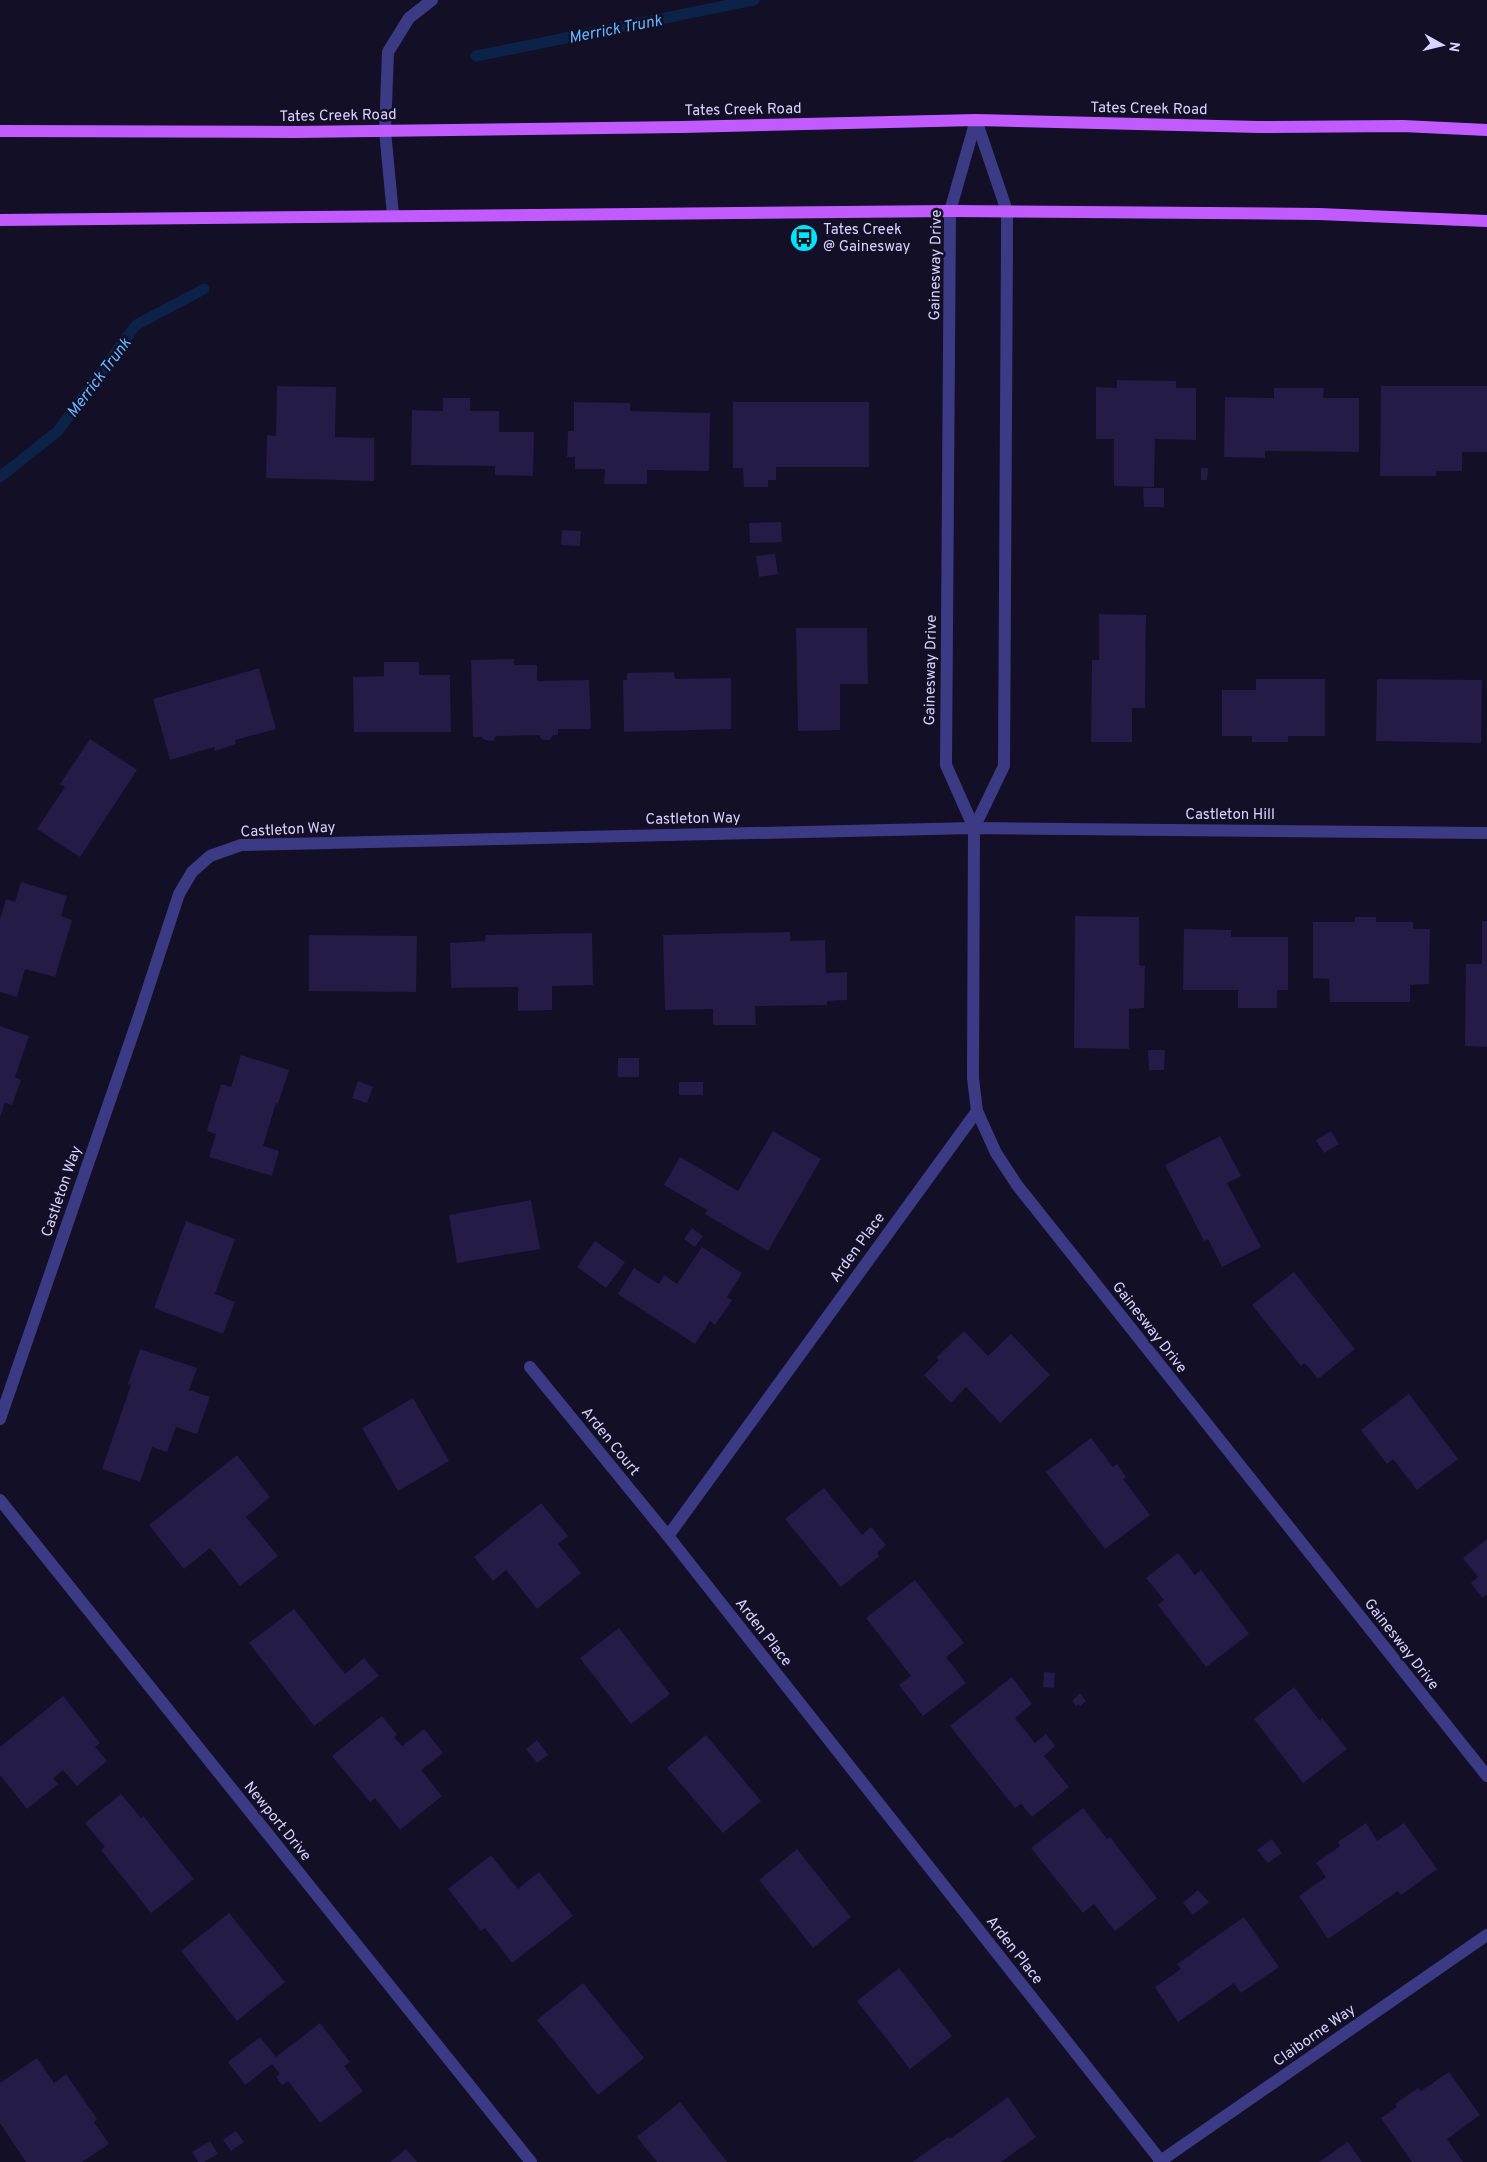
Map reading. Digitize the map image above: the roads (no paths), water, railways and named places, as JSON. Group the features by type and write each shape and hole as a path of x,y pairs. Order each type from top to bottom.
{"main road":[{"name":"Tates Creek Road","path":"0,131 385,131 976,120 1260,127 1403,126 1487,130"},
{"path":"0,220 950,211 1319,214 1487,221"}],"street":[{"path":"393,215 385,131 388,52 409,18 432,0"},
{"name":"Gainesway Drive","path":"976,120 950,211 946,765 974,828 973,1078 977,1111 996,1153 1017,1185 1487,1776"},
{"name":"Gainesway Drive","path":"974,828 1004,766 1007,212 976,120"},
{"name":"Castleton Hill","path":"974,828 1487,832"},
{"name":"Castleton Way","path":"0,1419 139,1016 179,894 192,872 210,856 241,845 974,828"},
{"name":"Arden Place","path":"977,1111 668,1536 1160,2161"},
{"name":"Arden Court","path":"530,1367 668,1536"},
{"name":"Newport Drive","path":"0,1500 531,2162"},
{"name":"Claiborne Way","path":"1160,2161 1487,1935"}],"waterway":[{"name":"Merrick Trunk","path":"476,56 754,0"},
{"name":"Merrick Trunk","path":"0,477 58,431 136,325 204,289"}],"place":[{"name":"Tates Creek @ Gainesway","path":"804,238"}]}
